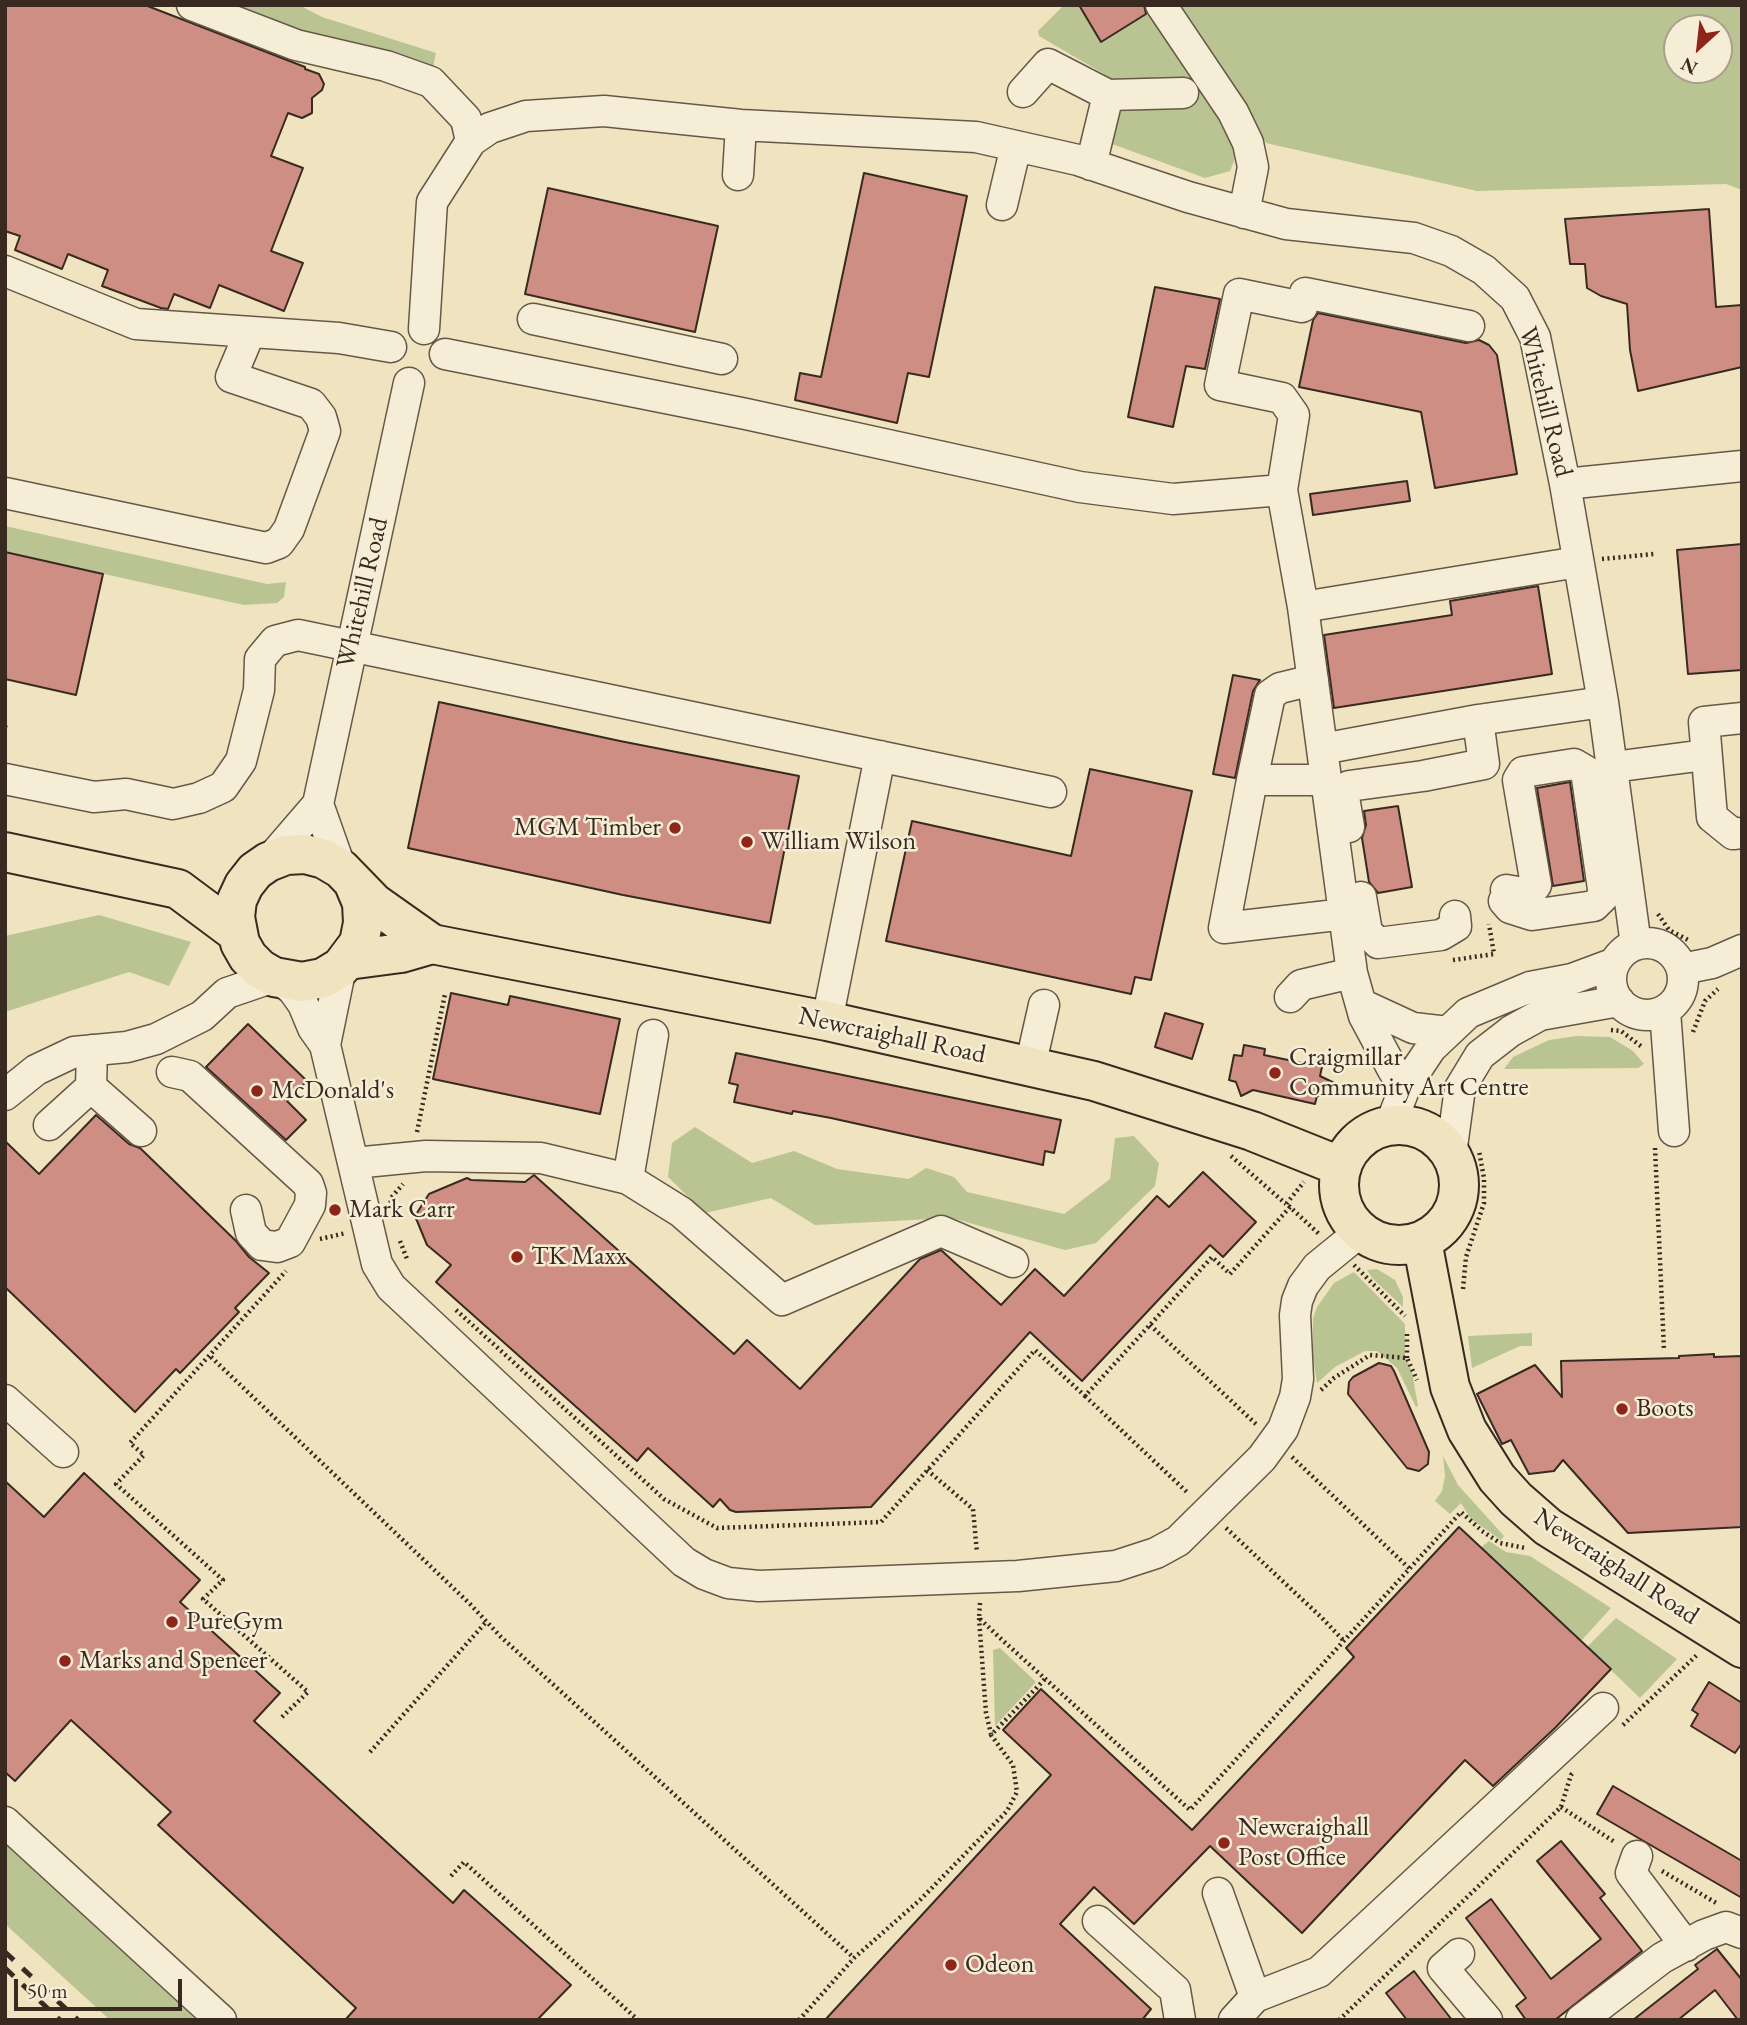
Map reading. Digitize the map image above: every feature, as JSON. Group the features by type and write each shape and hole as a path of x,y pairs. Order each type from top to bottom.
{"main road":[{"name":"Newcraighall Road","path":"5,852 178,889 261,867 286,855 305,854 324,859 384,912 432,944 827,1021 1030,1067 1148,1097 1252,1131 1342,1167"},
{"path":"5,865 77,869"},
{"path":"239,938 235,917 237,900 244,884 261,867"},
{"path":"345,964 359,943 363,923 362,903 347,877"},
{"name":"Newcraighall Road","path":"178,889 239,938 254,963 277,978 302,982 323,978 345,964 432,944"},
{"path":"1408,1125 1428,1132 1445,1146 1465,1151 1457,1167 1460,1181 1458,1199 1450,1219 1441,1229 1422,1241 1403,1246 1349,1241 1348,1218 1339,1193 1345,1157 1359,1140 1379,1128 1390,1126 1408,1125"},
{"name":"Newcraighall Road","path":"1422,1241 1446,1372 1458,1412 1497,1478 1548,1528 1730,1641"}],"street":[{"path":"192,5 296,45 386,66 431,82 466,119 471,141 432,202 424,329"},
{"path":"1161,5 1233,112 1248,143 1252,167 1244,213"},
{"path":"1023,92 1048,64 1108,95 1183,93"},
{"path":"1091,165 1108,95"},
{"name":"Whitehill Road","path":"471,141 490,128 526,116 604,111 741,125 976,137 1091,165 1188,197 1286,224 1415,238 1451,251 1484,270 1516,298 1535,337 1565,484 1613,767 1626,954"},
{"path":"738,175 741,125"},
{"path":"1002,205 1016,146"},
{"path":"5,271 136,324 339,338 391,347"},
{"path":"1405,1087 1364,1016 1352,973 1303,607 1282,490 1294,415 1282,398 1220,385 1239,294 1302,307 1305,293 1469,326"},
{"path":"533,319 722,359"},
{"path":"416,328 424,329 439,339 444,363 434,378 426,382 409,383 395,373 389,356 391,347 400,334 416,328"},
{"path":"5,493 266,548 279,543 289,529 325,431 321,417 311,404 231,377 250,332"},
{"path":"444,354 734,411 1080,487 1173,499 1282,490"},
{"name":"Whitehill Road","path":"261,867 318,804 409,383"},
{"path":"1565,484 1742,466"},
{"path":"1303,607 1578,562"},
{"path":"5,779 94,797 126,794 173,804 200,798 223,787 241,761 259,690 260,659 275,641 298,635 1051,792"},
{"path":"1313,680 1280,688 1270,695 1224,928 1345,914"},
{"path":"1322,749 1478,720 1603,702"},
{"path":"1742,718 1704,722 1712,817 1733,834 1742,834"},
{"path":"1455,916 1456,926 1441,935 1378,943 1367,932 1344,797 1349,786 1484,764 1478,720"},
{"path":"1613,767 1705,755"},
{"path":"827,1021 880,756"},
{"path":"1574,764 1586,771 1604,896 1594,906 1532,915 1510,908 1505,895 1529,894 1536,885 1518,780 1523,772 1574,764"},
{"path":"1252,780 1326,780"},
{"path":"318,804 347,877"},
{"path":"227,993 239,938"},
{"path":"1390,1126 1405,1087 1431,1048 1468,1013 1530,987 1572,979 1647,943 1659,945 1669,950 1677,959 1683,979 1678,997 1665,1011 1645,1015 1626,1008 1619,1001 1612,983 1626,954"},
{"path":"1682,969 1712,963 1742,950"},
{"path":"325,1045 345,964"},
{"path":"1290,997 1301,985 1352,973"},
{"path":"5,1095 36,1070 74,1052 127,1047 156,1039 202,1016 227,993 277,978 298,997 313,1028 325,1045 354,1163 381,1227 377,1264 391,1287 684,1562 704,1574 728,1583 759,1586 1018,1576 1115,1566 1156,1553 1178,1541 1262,1458 1283,1429 1295,1397 1298,1379 1295,1315 1297,1301 1303,1286 1317,1267 1349,1241"},
{"path":"1465,1151 1460,1088 1480,1055 1511,1031 1540,1015 1619,1001"},
{"path":"1361,1004 1413,1028 1448,1032"},
{"path":"1030,1067 1044,1005"},
{"path":"1665,1011 1670,1055 1665,1134"},
{"path":"628,1179 653,1035"},
{"path":"49,1125 91,1087 92,1050"},
{"path":"172,1072 190,1076 308,1184 311,1193 310,1205 290,1242 277,1247 262,1245 251,1233 246,1210"},
{"path":"91,1087 141,1131"},
{"path":"354,1163 426,1156 541,1158 628,1179 681,1212 782,1300 941,1231 1013,1262"},
{"path":"5,1400 62,1452"},
{"path":"1234,2020 1255,1997 1319,1972 1610,1719"},
{"path":"5,1822 221,2020"},
{"path":"1637,1856 1631,1873 1686,1946"},
{"path":"1218,1893 1255,1997"},
{"path":"1098,1921 1175,1990 1180,2020"},
{"path":"1581,2020 1662,1958 1717,1929 1727,1927 1742,1933"},
{"path":"1459,1954 1443,1968 1487,2020"}],"path":[{"path":"1578,562 1654,554"},
{"path":"1608,1030 1621,1031 1636,1040 1646,1051 1650,1061 1670,1055 1690,1055 1690,1041 1699,1014 1705,1001 1721,986"},
{"path":"426,1156 427,1136 416,1135 445,995"},
{"path":"1664,1350 1665,1134"},
{"path":"1463,1292 1466,1257 1484,1203 1484,1178 1465,1151"},
{"path":"1227,1153 1286,1204"},
{"path":"381,1227 390,1199 405,1182"},
{"path":"450,1304 664,1499 717,1528 881,1522 1035,1350 1086,1396 1212,1258 1230,1274 1290,1207 1349,1241 1408,1319"},
{"path":"313,1241 381,1227"},
{"path":"381,1227 409,1267"},
{"path":"282,1717 308,1692 202,1600 223,1580 116,1484 144,1455 130,1443 211,1357 287,1270"},
{"path":"1407,1332 1407,1358 1422,1392"},
{"path":"1317,1395 1334,1378 1370,1355 1407,1358"},
{"path":"211,1357 486,1621 854,1958"},
{"path":"799,2020 854,1958 921,1899 1007,1811 1017,1792 1013,1765 991,1735 986,1713 979,1618 981,1578 973,1508 927,1470"},
{"path":"979,1618 1190,1810 1461,1512 1500,1543 1529,1550 1548,1528"},
{"path":"370,1752 486,1621"},
{"path":"1610,1719 1730,1641"},
{"path":"991,1735 1045,1679"},
{"path":"1339,2020 1561,1807 1571,1775 1580,1766"},
{"path":"451,1876 464,1861 638,2020"}],"green space":[{"path":"223,5 299,5 322,17 436,53 432,72 301,35"},
{"path":"1064,5 1090,5 1083,12 1101,42 1151,13 1225,120 1238,151 1230,171 1205,178 1104,141 1099,98 1104,74 1039,36 1038,31"},
{"path":"1175,5 1742,5 1742,190 1726,184 1477,191 1266,143"},
{"path":"5,526 267,584 286,582 284,597 277,603 244,605 5,552"},
{"path":"99,915 191,942 169,986 129,972 5,1012 5,936"},
{"path":"1577,1036 1610,1037 1633,1051 1644,1064 1638,1068 1504,1069 1513,1057 1549,1040"},
{"path":"695,1127 752,1163 794,1151 837,1169 909,1179 926,1168 954,1177 967,1192 1064,1214 1110,1179 1115,1138 1134,1136 1159,1163 1155,1186 1096,1243 1065,1250 952,1218 815,1225 771,1198 705,1213 668,1177 672,1143"},
{"path":"1377,1269 1395,1280 1403,1297 1403,1307 1367,1270"},
{"path":"1354,1272 1405,1324 1405,1355 1412,1372 1418,1406 1416,1407 1397,1368 1377,1351 1365,1351 1335,1367 1317,1383 1313,1358 1313,1318 1317,1307 1334,1283"},
{"path":"1532,1333 1532,1346 1520,1346 1472,1368 1468,1336"},
{"path":"1443,1456 1458,1485 1504,1536 1501,1540 1471,1519 1461,1503 1450,1514 1435,1501 1442,1491 1445,1476"},
{"path":"1489,1541 1506,1552 1530,1556 1611,1608 1581,1641 1480,1548"},
{"path":"1616,1618 1677,1659 1640,1698 1587,1647"},
{"path":"1000,1648 1036,1682 995,1726 993,1650"},
{"path":"5,1839 196,2020 110,2020 5,1924"}],"building":[{"path":"5,5 145,5 319,74 324,84 322,90 312,98 312,113 302,118 288,113 271,156 303,168 271,251 303,263 284,311 219,285 210,308 174,294 168,309 161,308 102,286 108,270 68,254 62,269 15,250 20,236 5,231"},
{"path":"1079,5 1144,5 1146,14 1101,42"},
{"path":"864,173 967,196 929,377 908,373 897,423 795,400 800,373 821,377"},
{"path":"548,188 718,226 695,332 525,294"},
{"path":"1709,209 1716,307 1742,305 1742,367 1638,391 1630,350 1627,304 1601,296 1587,288 1585,264 1570,264 1565,219"},
{"path":"1155,287 1220,299 1205,369 1186,366 1173,427 1128,417"},
{"path":"1318,313 1466,343 1479,340 1489,345 1497,355 1517,474 1435,488 1421,412 1299,387 1313,320"},
{"path":"1407,481 1410,501 1313,515 1310,494"},
{"path":"1742,544 1742,670 1688,674 1677,550"},
{"path":"5,552 103,574 76,695 5,679"},
{"path":"1538,586 1552,674 1334,708 1324,635 1452,615 1450,601"},
{"path":"1233,675 1260,680 1253,691 1235,778 1213,774"},
{"path":"439,702 799,776 770,923 623,895 408,848"},
{"path":"1090,769 1192,791 1151,980 1135,977 1131,994 886,941 912,821 1071,856"},
{"path":"1570,782 1584,881 1553,886 1537,788"},
{"path":"1398,806 1412,887 1378,893 1369,882 1362,838 1366,825 1364,811"},
{"path":"451,993 508,1005 510,996 620,1019 600,1114 433,1079"},
{"path":"1165,1013 1203,1024 1192,1059 1155,1047"},
{"name":"McDonald's","path":"248,1024 307,1081 287,1101 306,1120 286,1140 206,1067"},
{"name":"Craigmillar Community Art Centre","path":"1244,1045 1265,1049 1264,1055 1322,1067 1320,1076 1357,1094 1317,1096 1315,1104 1253,1090 1241,1096 1236,1082 1229,1080 1234,1055 1242,1056"},
{"path":"736,1053 1061,1120 1054,1153 1045,1151 1043,1165 831,1118 793,1111 792,1114 734,1102 738,1085 729,1083"},
{"path":"96,1115 129,1144 140,1148 236,1241 249,1257 269,1273 235,1308 239,1312 180,1373 176,1369 135,1412 5,1287 5,1141 39,1174"},
{"path":"1203,1172 1256,1222 1223,1257 1210,1245 1082,1381 1030,1332 871,1507 736,1512 730,1510 720,1499 713,1507 648,1448 637,1461 436,1282 451,1265 427,1245 415,1216 429,1194 467,1178 525,1182 534,1175 734,1354 747,1340 800,1389 920,1259 941,1250 1001,1305 1035,1269 1064,1296 1157,1196 1169,1207"},
{"path":"1714,1354 1714,1357 1742,1356 1742,1527 1628,1533 1563,1460 1554,1471 1529,1474 1511,1440 1502,1444 1477,1394 1535,1365 1562,1397 1561,1361 1679,1358"},
{"path":"1379,1363 1391,1366 1394,1371 1429,1452 1428,1464 1419,1471 1407,1468 1348,1394 1349,1382 1353,1377"},
{"path":"84,1473 200,1580 180,1602 280,1693 254,1721 453,1903 464,1890 571,1985 537,2020 345,2020 356,2008 158,1825 171,1812 71,1720 15,1781 5,1772 5,1481 44,1517"},
{"path":"1459,1527 1611,1669 1555,1728 1493,1786 1465,1760 1302,1933 1210,1846 1134,1924 1094,1887 1060,1924 1151,2009 1142,2020 825,2020 1051,1775 1003,1730 1041,1689 1192,1830 1354,1657 1346,1648"},
{"path":"1709,1682 1742,1703 1742,1743 1735,1753 1691,1726 1698,1714 1692,1710"},
{"path":"1613,1786 1742,1861 1742,1898 1597,1814"},
{"path":"1561,1841 1605,1894 1600,1898 1642,1951 1555,2020 1526,2020 1516,2006 1526,1998 1466,1918 1491,1899 1551,1979 1601,1939 1537,1861"},
{"path":"1717,1949 1742,1980 1742,2020 1738,2020 1715,1990 1678,2020 1633,2020 1698,1969 1695,1965"},
{"path":"1414,1971 1452,2020 1407,2020 1386,1993"}],"railway":[{"path":"5,1952 78,2020"},
{"path":"5,1968 60,2020"}],"place":[{"name":"MGM Timber","path":"675,828"},
{"name":"William Wilson","path":"747,842"},
{"name":"Craigmillar Community Art Centre","path":"1275,1073"},
{"name":"McDonald's","path":"257,1091"},
{"name":"Mark Carr","path":"335,1210"},
{"name":"TK Maxx","path":"517,1257"},
{"name":"Boots","path":"1622,1409"},
{"name":"PureGym","path":"172,1622"},
{"name":"Marks and Spencer","path":"65,1661"},
{"name":"Newcraighall Post Office","path":"1224,1843"},
{"name":"Odeon","path":"951,1965"}]}
